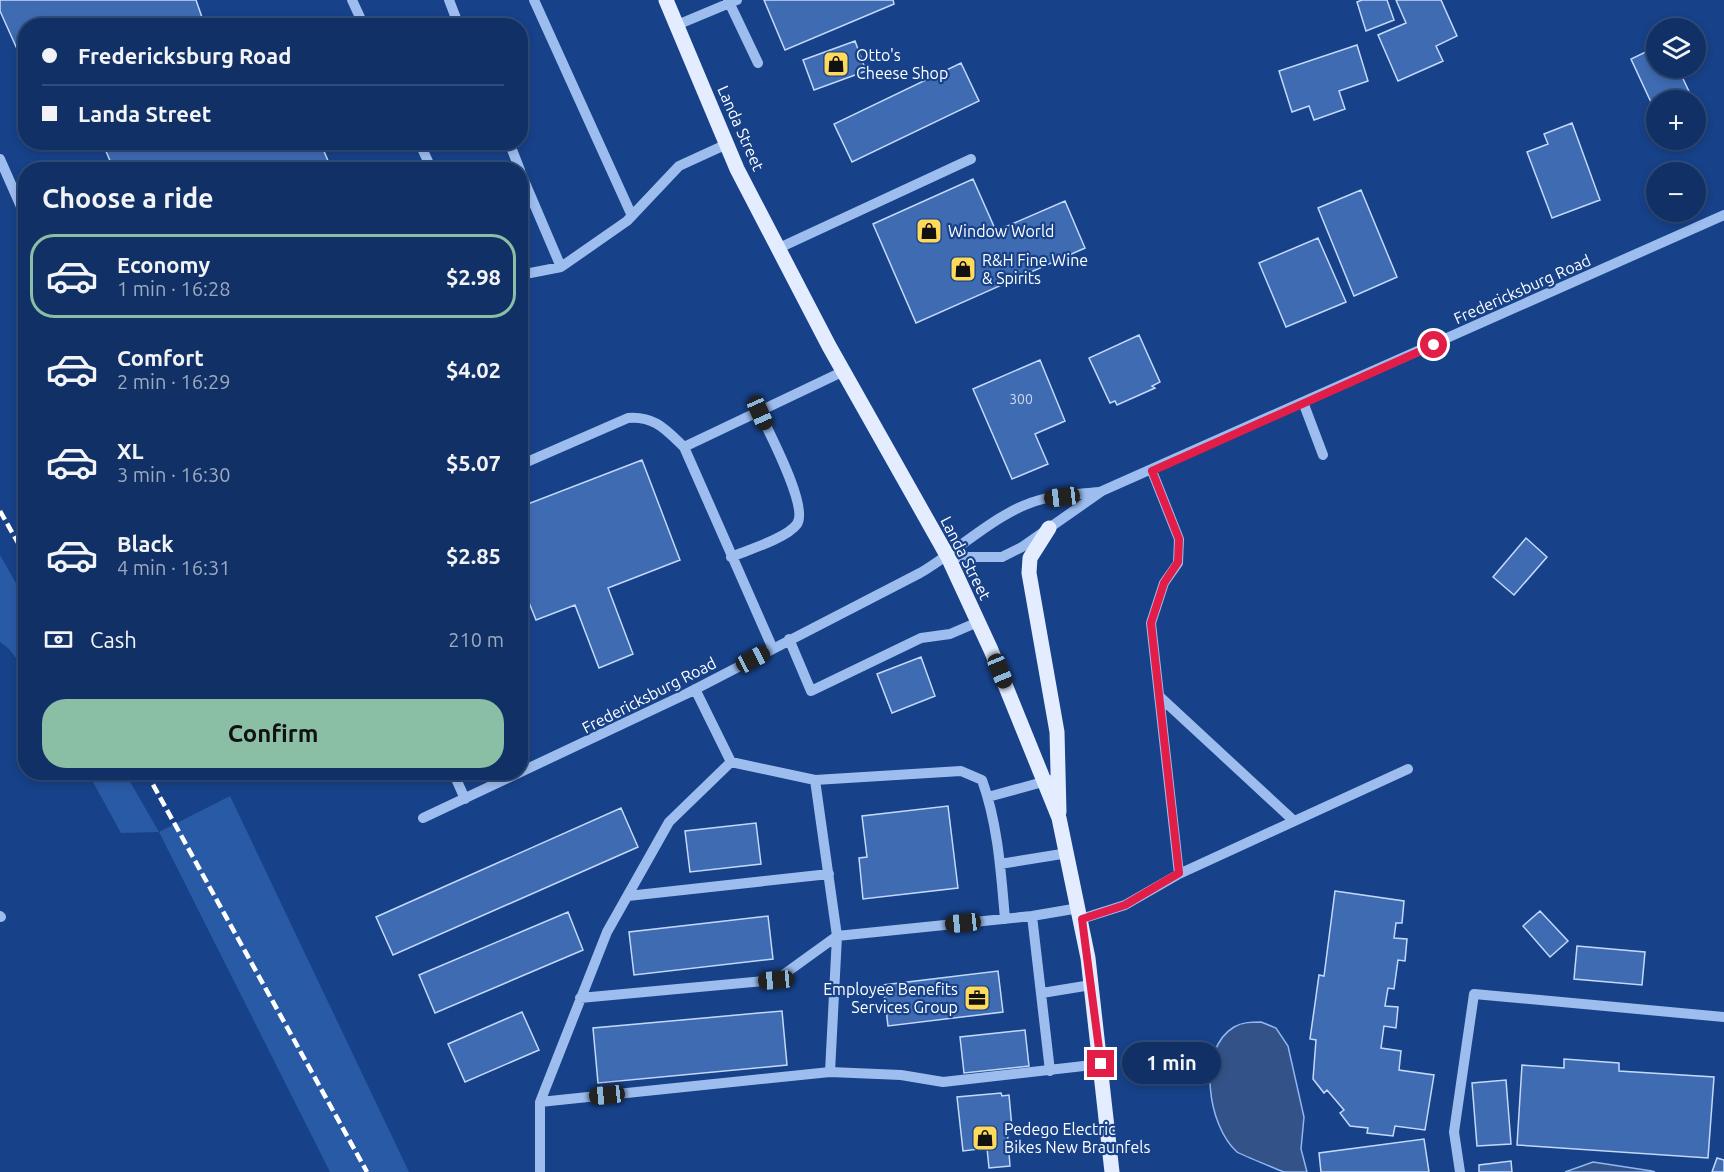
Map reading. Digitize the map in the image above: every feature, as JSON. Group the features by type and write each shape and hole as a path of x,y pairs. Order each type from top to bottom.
{"main road":[{"name":"Landa Street","path":"666,0 727,144 779,248 844,371 948,557 978,622 1059,818 1080,914 1091,985 1112,1172"},
{"path":"1049,528 1030,558 1029,573 1052,699 1059,778 1059,818"}],"street":[{"path":"352,0 360,18"},
{"path":"449,0 456,18"},
{"path":"534,0 632,216"},
{"path":"677,25 732,1 758,63"},
{"path":"528,273 561,267 632,216 679,166 727,144"},
{"path":"0,159 18,200"},
{"path":"779,248 971,159"},
{"path":"528,189 561,267"},
{"name":"Fredericksburg Road","path":"948,557 1002,557 1022,547 1102,492 1724,215"},
{"path":"684,447 760,413 844,371"},
{"path":"1303,402 1323,454"},
{"path":"731,557 788,532 797,525 802,515 798,498 760,413"},
{"path":"528,462 628,418 643,417 661,426 684,447 772,649"},
{"path":"1152,471 1179,539 1178,562 1164,583 1151,623 1179,873"},
{"name":"Fredericksburg Road","path":"528,769 695,689 948,557 987,525 1041,499 1102,492"},
{"path":"789,639 812,691 921,638 950,634 978,622"},
{"path":"695,689 731,762"},
{"path":"1159,696 1294,820"},
{"path":"731,762 815,780 961,771 982,780 988,797 1000,864 1005,919"},
{"path":"540,1172 540,1102 608,932 669,822 731,762"},
{"path":"580,998 776,980 837,936 1032,916 1080,914 1125,905 1179,873 1408,769"},
{"path":"988,797 1059,778"},
{"path":"457,780 465,799"},
{"name":"Fredericksburg Road","path":"423,819 505,780"},
{"path":"815,780 837,936 830,1072"},
{"path":"1000,864 1068,853"},
{"path":"628,896 829,874"},
{"path":"1032,916 1050,1071"},
{"path":"1042,993 1091,985"},
{"path":"1460,1172 1454,1132 1474,994 1724,1017"},
{"path":"540,1102 830,1072 901,1075 943,1082 1101,1064"}],"shaded area":[{"path":"0,555 18,587 18,661 0,642"},
{"path":"92,780 129,780 159,832 121,833"},
{"path":"230,796 409,1172 330,1172 159,832"},
{"path":"1261,1022 1276,1028 1288,1046 1304,1117 1301,1149 1307,1172 1284,1172 1237,1152 1219,1125 1213,1107 1210,1088 1211,1070 1214,1053 1222,1038 1237,1025"},
{"path":"1593,1162 1652,1171 1655,1172 1565,1172"}],"building":[{"path":"0,0 196,0 202,18 18,18 18,51 0,11"},
{"path":"764,0 893,0 894,4 785,50"},
{"path":"1387,0 1394,20 1366,31 1357,2"},
{"path":"1396,0 1441,0 1457,36 1436,46 1443,61 1398,81 1378,35 1406,23"},
{"path":"855,41 866,71 814,90 803,60"},
{"path":"1357,45 1368,81 1339,91 1345,109 1314,120 1309,106 1292,112 1279,71"},
{"path":"1646,52 1646,78 1683,78 1688,90 1646,91 1631,59"},
{"path":"961,63 979,101 852,162 834,124"},
{"path":"1572,123 1600,200 1552,218 1527,152 1548,144 1544,134"},
{"path":"105,150 323,150 329,162 111,162"},
{"path":"973,179 996,231 1065,201 1085,248 916,323 873,224"},
{"path":"1361,190 1397,277 1354,296 1318,208"},
{"path":"1318,238 1346,302 1286,327 1259,263"},
{"path":"1139,335 1160,382 1152,386 1155,388 1117,405 1115,401 1110,403 1089,358"},
{"path":"1040,360 1065,421 1035,434 1048,464 1012,479 973,389"},
{"path":"642,460 680,560 608,588 633,654 599,668 575,605 536,620 528,600 528,504"},
{"path":"1526,538 1547,557 1514,595 1493,577"},
{"path":"921,657 935,696 892,713 877,674"},
{"path":"948,806 958,888 863,899 859,858 867,857 862,816"},
{"path":"621,808 638,847 393,955 376,917"},
{"path":"756,823 761,864 690,872 685,831"},
{"path":"1335,891 1404,901 1402,923 1396,923 1394,938 1407,939 1405,961 1398,960 1394,989 1388,988 1385,1006 1398,1007 1396,1028 1384,1026 1381,1048 1401,1051 1399,1070 1434,1075 1425,1130 1395,1126 1393,1136 1367,1133 1368,1128 1350,1126 1340,1113 1344,1110 1327,1090 1324,1093 1313,1079 1316,1040 1310,1039 1319,975 1324,976"},
{"path":"1540,911 1568,941 1550,957 1523,926"},
{"path":"568,912 583,950 435,1013 419,975"},
{"path":"768,916 773,959 634,975 629,932"},
{"path":"1577,946 1645,952 1642,985 1574,979"},
{"path":"998,971 1003,1012 888,1026 883,985"},
{"path":"782,1011 787,1065 598,1083 593,1028"},
{"path":"522,1012 539,1050 465,1082 448,1044"},
{"path":"1025,1030 1029,1066 964,1073 960,1037"},
{"path":"1564,1059 1619,1063 1619,1071 1714,1077 1708,1158 1517,1145 1522,1065 1564,1068"},
{"path":"1506,1080 1511,1144 1477,1146 1472,1083"},
{"name":"Pedego Electric Bikes New Braunfels","path":"1001,1093 1002,1096 1009,1095 1012,1128 1007,1128 1010,1166 989,1168 987,1148 963,1151 957,1097"},
{"path":"1424,1139 1429,1172 1321,1172 1319,1153"},
{"path":"1717,1158 1724,1160 1724,1172 1712,1172"},
{"path":"1511,1161 1512,1172 1479,1172 1479,1165"}],"railway":[{"path":"0,511 18,543"},
{"path":"150,780 367,1172"}],"place":[{"name":"Otto's Cheese Shop","path":"836,64"},
{"name":"Window World","path":"929,231"},
{"name":"R&H Fine Wine & Spirits","path":"963,269"},
{"name":"Employee Benefits Services Group","path":"977,998"},
{"name":"Pedego Electric Bikes New Braunfels","path":"985,1138"}],"route":[{"path":"1101,1064 1089,958 1082,919 1125,905 1179,873 1151,623 1164,583 1178,562 1179,539 1152,471 1434,345"}]}
